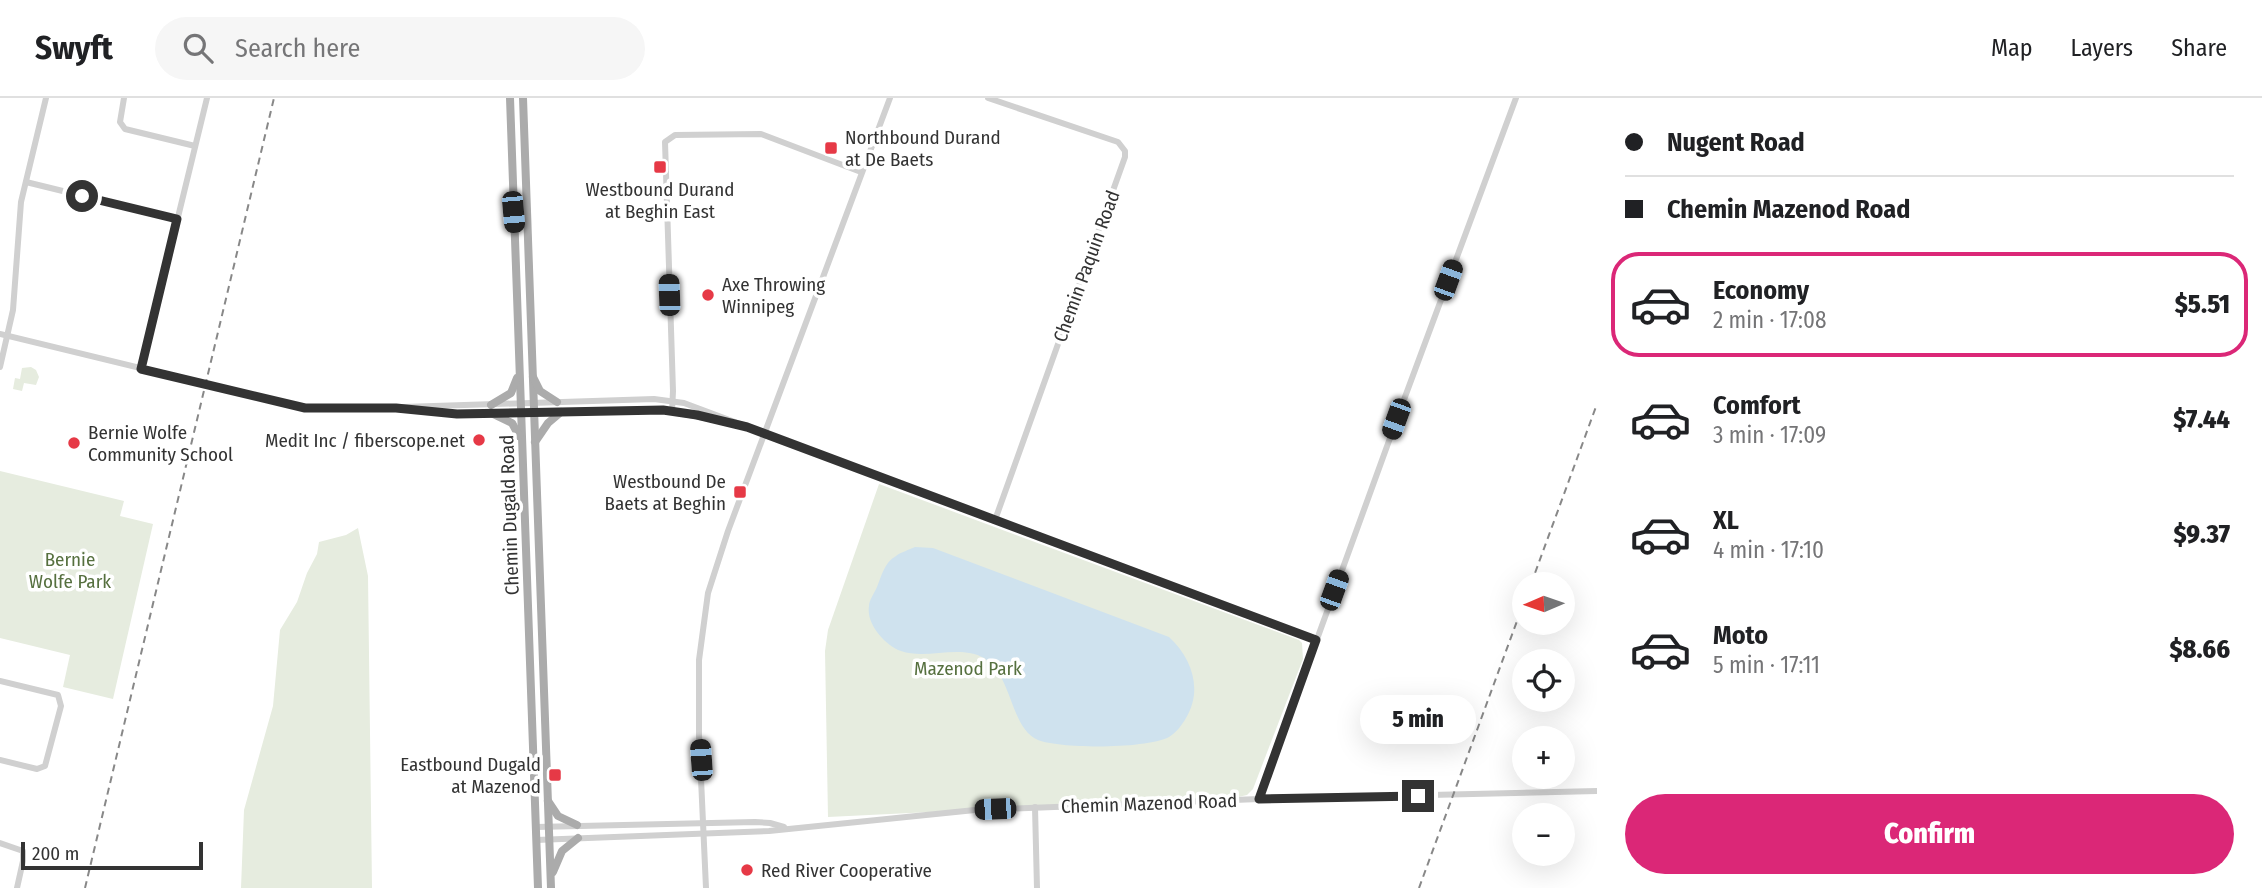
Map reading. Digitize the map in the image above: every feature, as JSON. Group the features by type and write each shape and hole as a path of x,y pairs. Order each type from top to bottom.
{"main road":[{"name":"Chemin Dugald Road","path":"510,98 538,888"},
{"name":"Chemin Dugald Road","path":"523,98 550,885"},
{"path":"519,368 511,393 491,409 512,423 521,445"},
{"path":"532,374 540,391 557,402"},
{"path":"535,442 548,423 561,412"},
{"path":"547,799 558,816 577,825"},
{"path":"550,885 555,863 562,851 578,838"}],"street":[{"path":"0,367 4,335 13,310 21,202 46,98"},
{"path":"124,98 120,122 125,129 195,146"},
{"path":"141,369 206,98"},
{"path":"706,888 699,672 708,593 728,531 890,98"},
{"name":"Chemin Paquin Road","path":"988,98 1118,142 1125,151 995,520"},
{"path":"1259,799 1516,98"},
{"path":"672,411 665,142 675,135 761,134 861,172"},
{"path":"26,182 177,219"},
{"path":"4,335 276,402 320,409 533,408 561,412 672,411 739,425"},
{"path":"533,408 557,402 654,399 699,408 1316,640"},
{"path":"0,681 58,695 61,706 45,766 37,769 0,760"},
{"name":"Chemin Mazenod Road","path":"536,840 769,831 786,827 1035,807 1597,791"},
{"path":"1035,807 1037,888"},
{"name":"Chemin Mazenod Road","path":"536,827 770,822 786,827"},
{"path":"0,843 23,851 17,888"}],"green space":[{"path":"31,367 39,377 36,385 24,383 22,391 13,389 15,378 20,379 22,368"},
{"name":"Bernie Wolfe Park","path":"0,471 124,501 120,516 153,524 113,699 63,687 70,655 0,638"},
{"name":"Mazenod Park","path":"879,484 1299,640 1302,643 1303,659 1253,789 1247,795 1238,797 828,817 825,651 828,630"},
{"path":"358,528 368,576 372,888 241,888 244,810 273,706 280,630 297,602 317,554 319,542 346,535"}],"water":[{"path":"915,547 933,548 1169,637 1189,664 1194,686 1191,707 1184,721 1169,737 1142,744 1104,746 1049,743 1029,734 1022,725 1001,677 984,658 964,652 921,654 895,648 883,639 874,627 870,620 869,604 889,562"}],"railway":[{"path":"85,888 274,98"},
{"path":"1535,572 1597,404"},
{"path":"1419,888 1512,635"}],"place":[{"name":"Northbound Durand at De Baets","path":"831,148"},
{"name":"Westbound Durand at Beghin East","path":"660,167"},
{"name":"Axe Throwing Winnipeg","path":"708,295"},
{"name":"Medit Inc / fiberscope.net","path":"479,440"},
{"name":"Bernie Wolfe Community School","path":"74,443"},
{"name":"Westbound De Baets at Beghin","path":"740,492"},
{"name":"Eastbound Dugald at Mazenod","path":"555,775"},
{"name":"Red River Cooperative","path":"747,870"}],"route":[{"path":"82,196 177,219 141,369 305,408 396,408 457,414 663,410 747,427 1316,640 1259,799 1418,796"}]}
